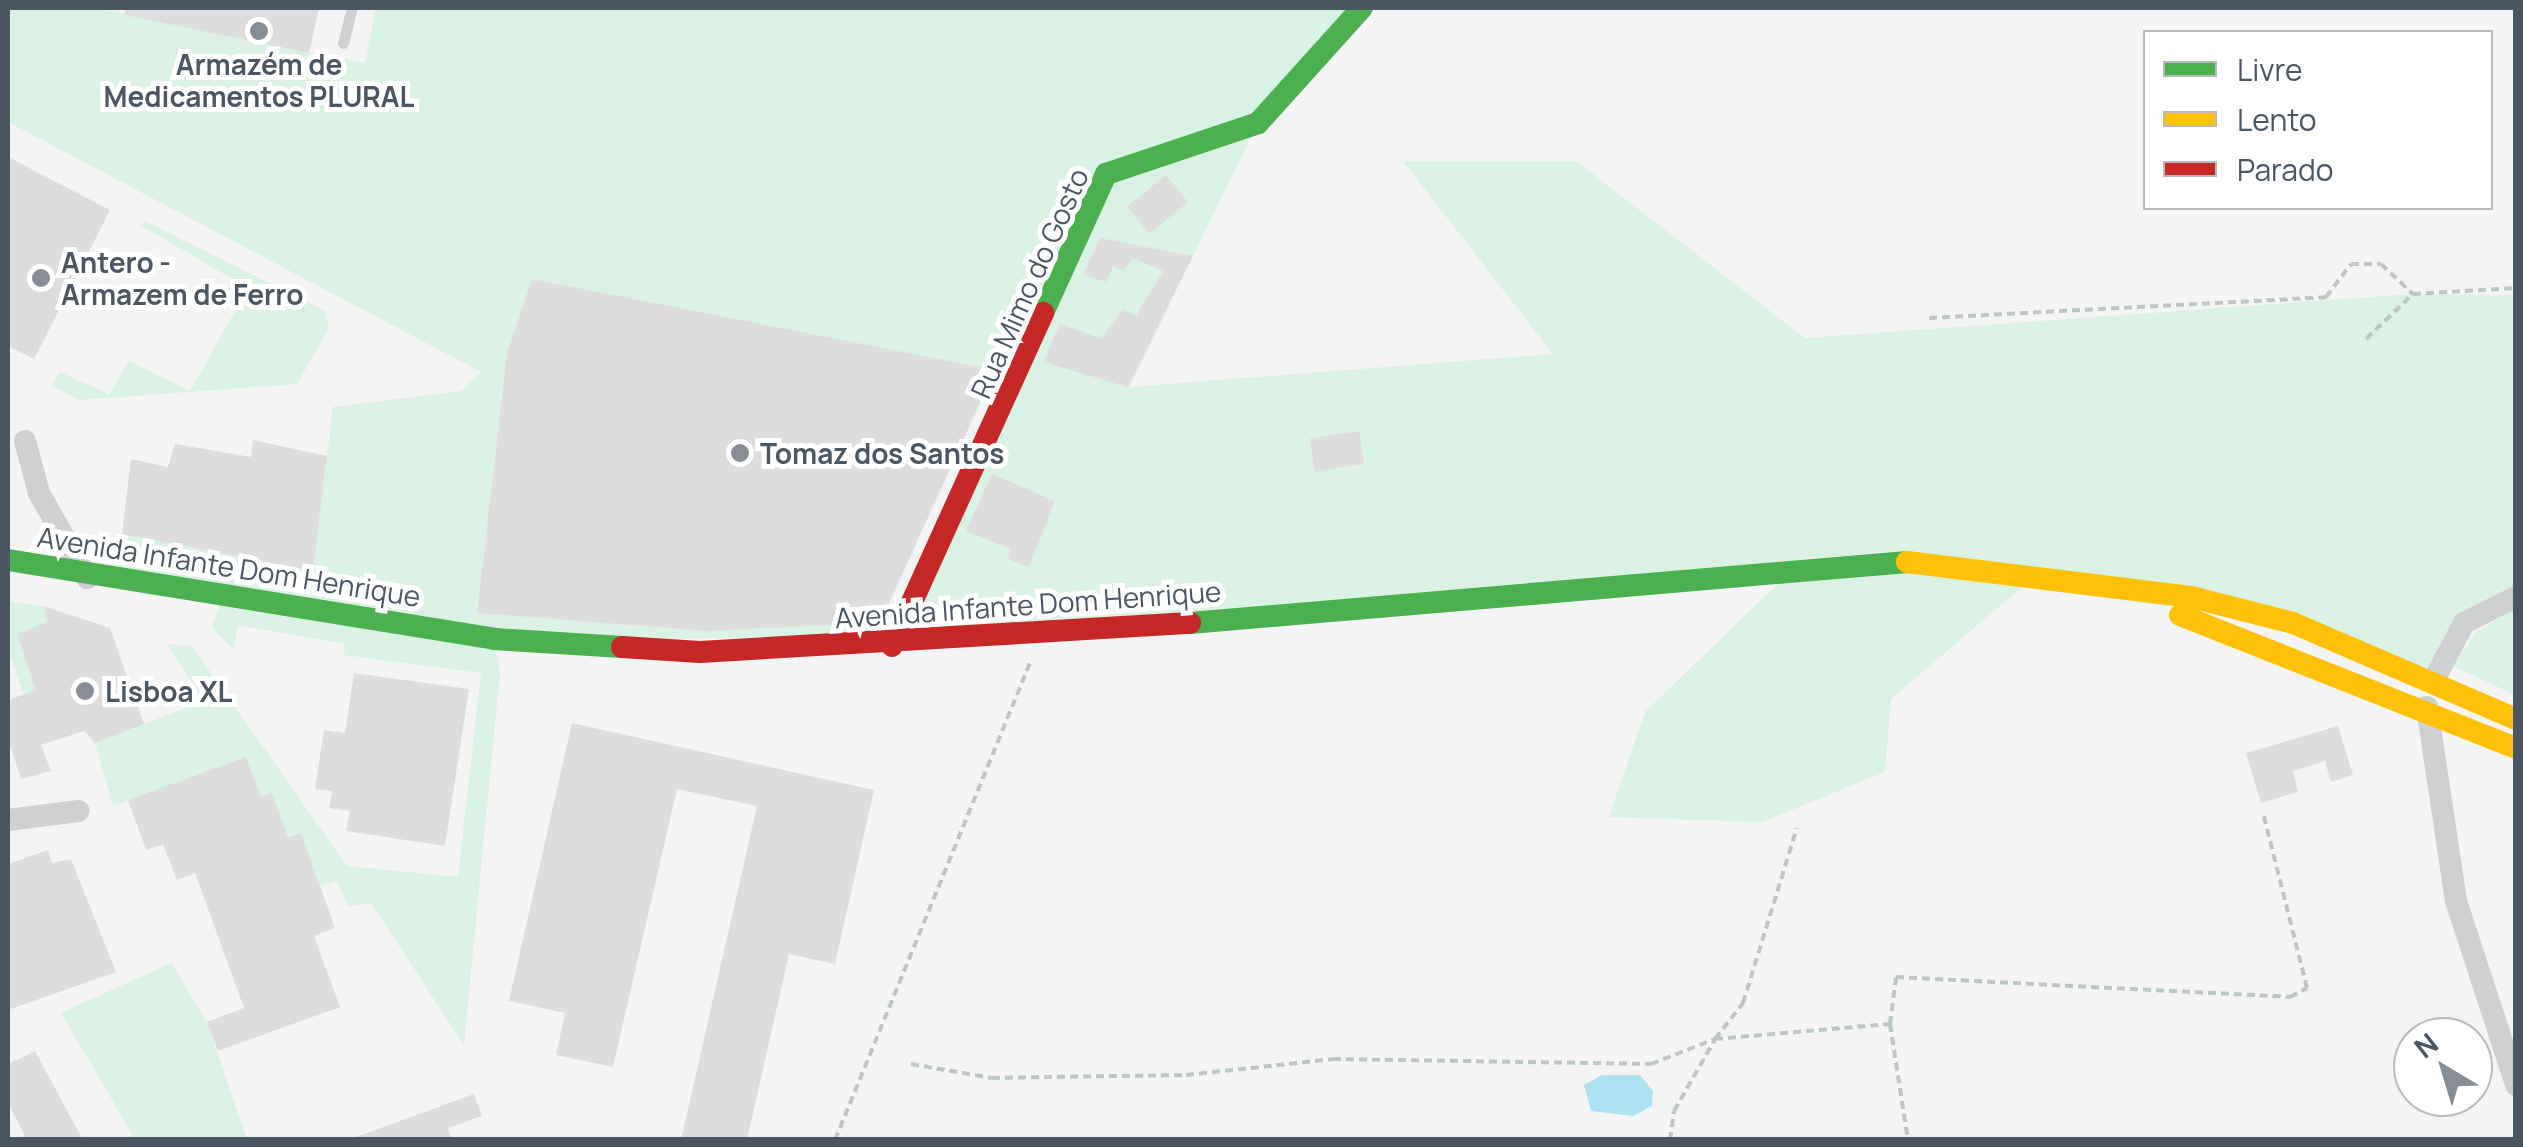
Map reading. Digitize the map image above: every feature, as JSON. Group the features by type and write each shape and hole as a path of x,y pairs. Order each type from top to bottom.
{"main road":[{"name":"Rua Mimo do Gosto","path":"892,646 1106,174 1258,123 1350,30 1362,8"},
{"name":"Avenida Infante Dom Henrique","path":"8,560 87,578 544,643 700,652 892,646 1041,636 1911,562 2191,597 2292,623 2516,719"},
{"name":"Avenida Infante Dom Henrique","path":"2055,578 2240,635 2427,707 2516,748"},
{"path":"2427,707 2433,682"}],"street":[{"path":"25,441 39,493 87,578"},
{"path":"2433,682 2464,624 2516,596"},
{"path":"2427,707 2456,901 2516,1085"},
{"path":"8,820 78,811"}],"lane":[{"path":"343,43 352,8"}],"path":[{"path":"1929,318 2326,297 2351,264 2381,264 2413,294"},
{"path":"2366,339 2413,294 2516,288"},
{"path":"836,1140 944,890 1041,636"},
{"path":"1908,1140 1890,1024 1896,977 2290,997 2308,988 2263,813"},
{"path":"1670,1140 1674,1111 1715,1038 1743,1003 1797,828"},
{"path":"911,1064 992,1078 1186,1074 1333,1059 1651,1064 1715,1038 1890,1024"}],"green space":[{"path":"8,8 98,8 365,63 376,8 1362,8 1258,123 1129,387 1553,354 1403,161 1576,161 1805,338 2413,294 2515,295 2515,597 2464,623 2433,682 2293,623 2022,587 1891,699 1885,772 1762,822 1609,817 1645,712 1789,573 1041,636 494,640 500,672 464,1045 371,903 348,906 337,881 320,886 301,833 288,837 272,794 261,797 246,757 113,806 95,743 204,701 167,644 192,646 347,866 458,877 481,673 344,655 345,644 238,625 233,649 212,628 222,596 107,581 122,534 313,571 333,407 462,391 481,372 8,122","holes":["532,279 1018,375 903,622 705,631 477,613 507,353"]},
{"path":"145,221 325,311 329,328 297,384 78,400 52,385 60,372 109,394 129,361 190,391 248,288 140,225"},
{"path":"8,601 43,606 47,622 17,635 54,741 41,744 8,649"},
{"path":"2515,609 2515,695 2453,666 2476,632"},
{"path":"171,963 207,1022 247,1139 135,1139 61,1013"}],"water":[{"path":"1602,1075 1640,1075 1653,1091 1652,1106 1633,1116 1591,1111 1584,1085"}],"building":[{"name":"Armazém de Medicamentos PLURAL","path":"125,8 319,8 309,53 125,15"},
{"name":"Antero - Armazem de Ferro","path":"8,157 110,210 34,359 8,346"},
{"path":"1166,175 1188,202 1149,234 1127,206"},
{"path":"1100,238 1193,256 1128,387 1043,362 1060,324 1102,339 1122,309 1136,316 1163,271 1133,258 1123,271 1113,266 1106,282 1083,274"},
{"name":"Tomaz dos Santos","path":"532,279 995,370 880,623 705,631 477,613 507,353"},
{"path":"1359,431 1364,464 1315,471 1310,439"},
{"path":"253,440 327,456 313,571 122,534 131,459 168,467 175,444 251,457"},
{"path":"992,474 1055,501 1029,567 1008,559 1010,549 966,531"},
{"name":"Lisboa XL","path":"43,606 110,628 144,724 95,743 84,731 41,745 51,771 21,779 8,739 8,700 36,690 17,634 47,622"},
{"path":"354,673 469,689 445,846 346,831 350,811 329,808 332,791 315,789 324,730 345,733"},
{"path":"572,723 874,790 835,964 789,954 747,1140 681,1140 757,806 677,789 613,1067 556,1055 565,1013 509,1001"},
{"path":"2338,726 2353,775 2331,782 2325,761 2293,771 2298,792 2261,803 2246,753"},
{"path":"246,757 261,797 272,793 288,837 301,833 335,928 314,936 340,1007 218,1051 207,1022 244,1008 195,873 177,880 163,844 146,850 128,800"},
{"path":"48,850 52,863 71,859 116,972 8,1010 8,864"},
{"path":"35,1051 83,1140 27,1140 8,1103 8,1064"},
{"path":"474,1094 482,1116 448,1128 452,1140 348,1140"}],"traffic: fast":[{"path":"1043,313 1106,174 1258,123 1362,8"},
{"path":"8,560 494,639 622,647"},
{"path":"1190,623 1907,562"}],"traffic: slow":[{"path":"1907,562 2191,597 2293,623 2516,719"},
{"path":"2180,615 2516,748"}],"traffic: jam":[{"path":"892,646 1043,313"},
{"path":"622,647 700,652 1190,623"}],"place":[{"name":"Armazém de Medicamentos PLURAL","path":"259,31"},
{"name":"Antero - Armazem de Ferro","path":"41,278"},
{"name":"Tomaz dos Santos","path":"740,453"},
{"name":"Lisboa XL","path":"85,691"}]}
